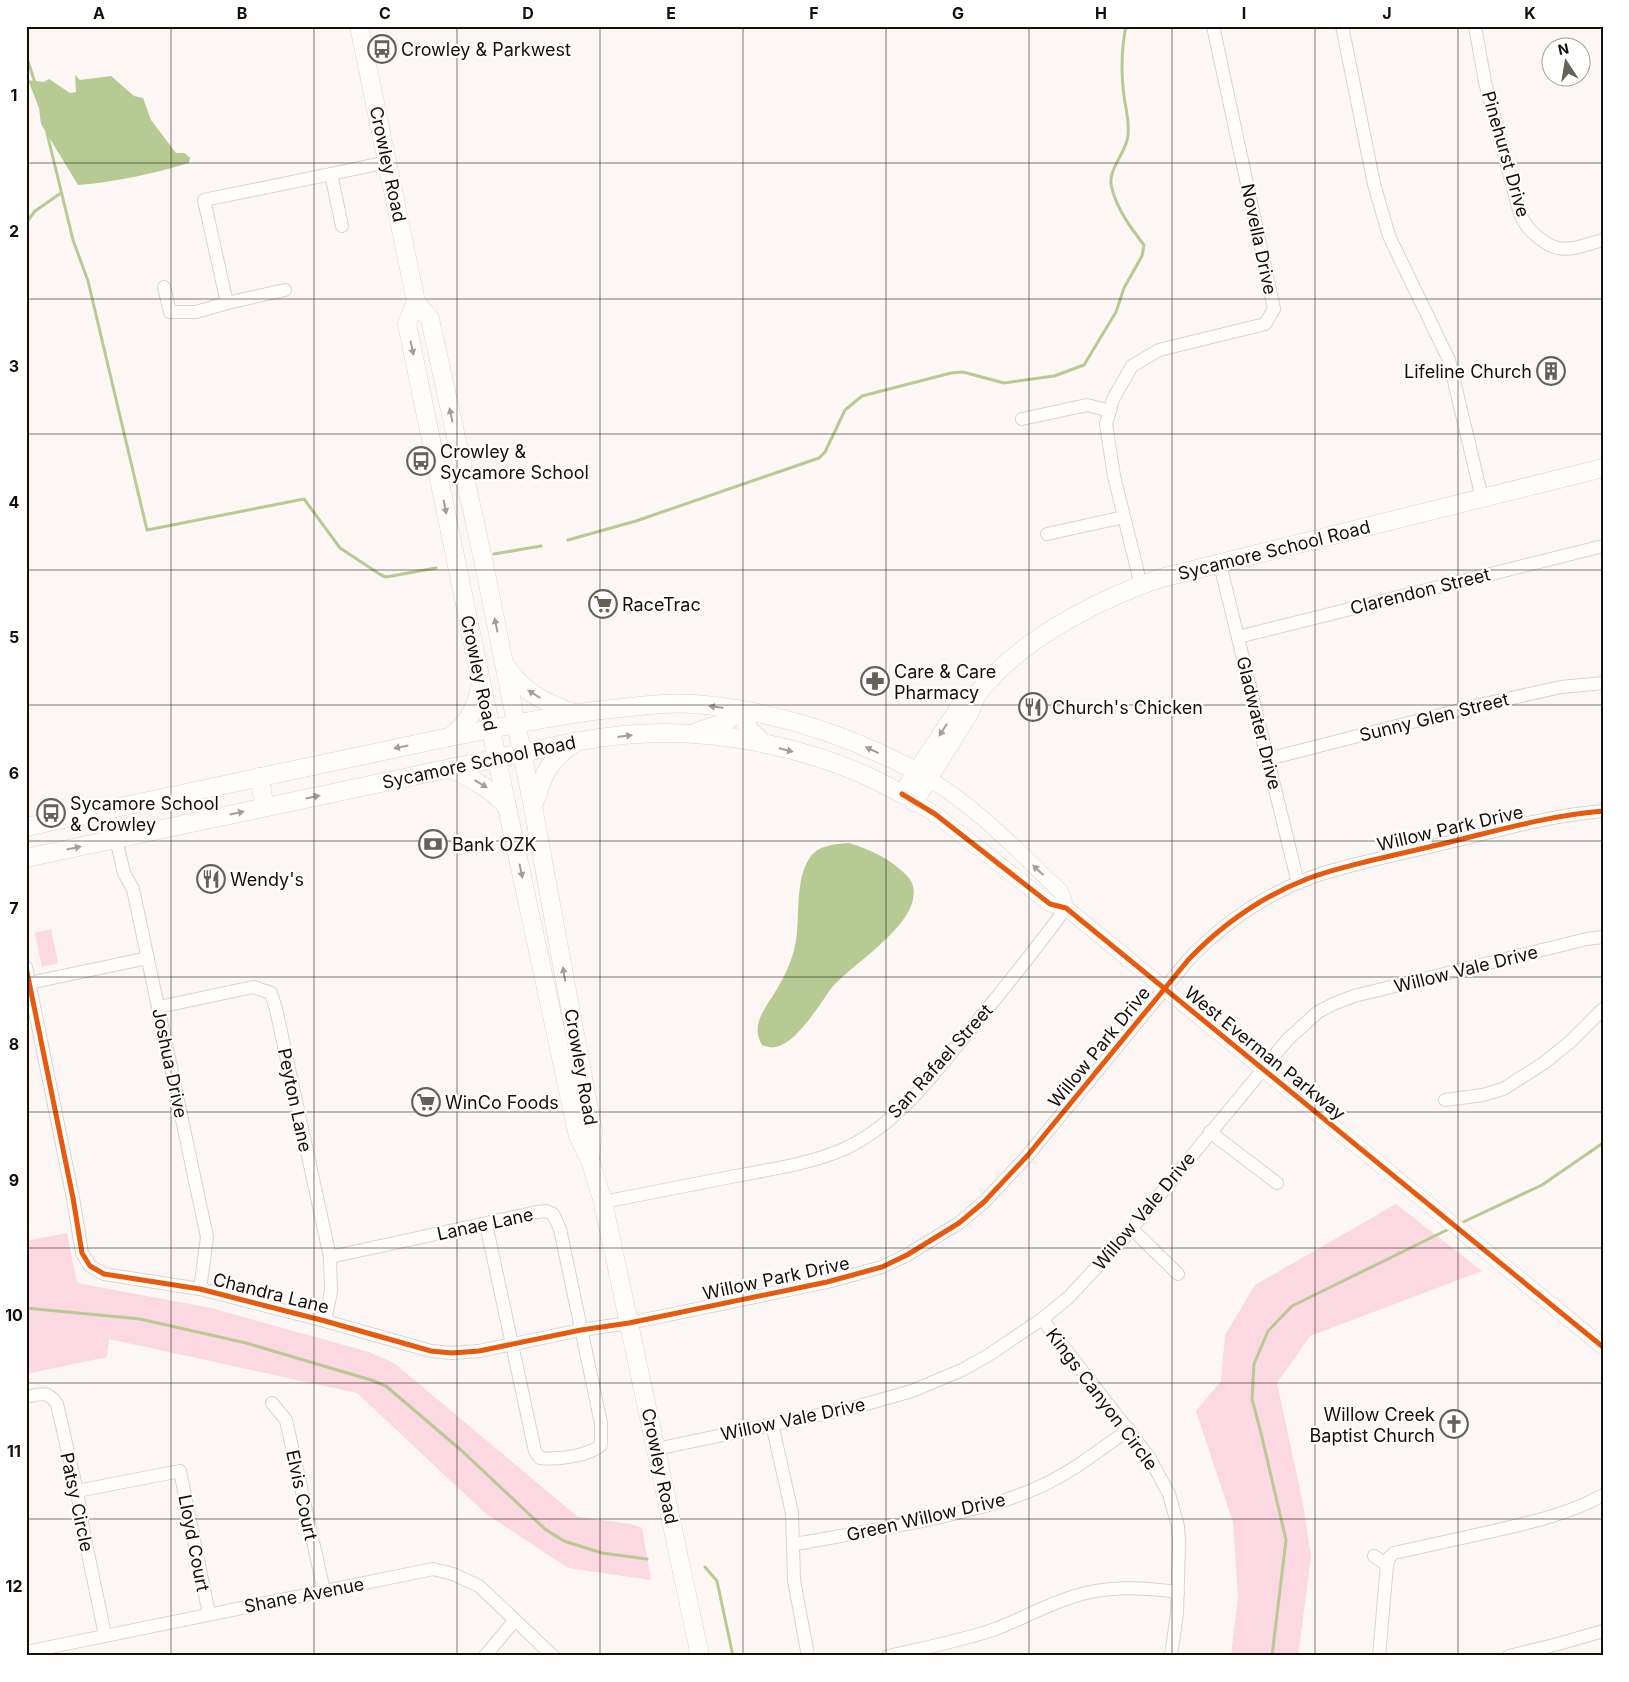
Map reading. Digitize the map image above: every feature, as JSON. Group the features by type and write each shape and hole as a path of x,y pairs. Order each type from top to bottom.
{"main road":[{"name":"Crowley Road","path":"359,26 416,302 430,319 504,662 533,807 593,1132 590,1160"},
{"name":"Crowley Road","path":"416,302 407,324 481,686 578,1136 590,1160 603,1202 700,1656"},
{"name":"Sycamore School Road","path":"26,858 497,758 576,742 638,734 686,733 728,737 764,744 834,764 882,783 908,798 923,775 963,702 976,696 1007,662 1027,646 1083,612 1141,585 1161,578 1603,468"},
{"path":"504,662 513,677 528,691 550,704 574,713"},
{"path":"448,738 469,718 475,709 481,686"},
{"name":"Sycamore School Road","path":"26,827 516,724 574,713 659,703 694,704 741,710 801,723 852,741 923,775"},
{"path":"686,733 708,729 726,722 741,710 748,728 764,744"},
{"path":"533,807 549,764 560,753 576,742"},
{"path":"450,768 483,785 507,807"},
{"path":"259,777 265,807"},
{"path":"548,1000 556,1006 560,1014 576,1083 587,1102"}],"street":[{"name":"Novella Drive","path":"1141,585 1114,476 1106,424 1113,399 1132,366 1159,350 1265,324 1274,309 1213,26"},
{"path":"1342,26 1374,184 1389,236 1449,360 1482,498"},
{"name":"Pinehurst Drive","path":"1475,26 1485,82 1520,214 1529,231 1556,249 1572,249 1603,240"},
{"path":"227,303 204,200 387,162"},
{"path":"331,174 342,226"},
{"path":"164,287 170,312 196,312 285,290"},
{"path":"1022,419 1087,405 1110,411"},
{"path":"1047,534 1124,517"},
{"name":"Clarendon Street","path":"1238,637 1603,546"},
{"name":"Gladwater Drive","path":"1220,564 1298,882"},
{"name":"Sunny Glen Street","path":"1268,760 1480,705 1562,687 1603,683"},
{"name":"West Everman Parkway","path":"923,775 956,796 983,818 1061,892 1066,908"},
{"name":"West Everman Parkway","path":"908,798 935,814 1050,904 1066,908 1603,1347"},
{"name":"Willow Park Drive","path":"629,1323 827,1282 882,1267 937,1238 984,1202 1028,1155 1189,959 1231,921 1298,882 1347,867 1456,840 1578,813 1603,811"},
{"name":"Joshua Drive","path":"116,839 124,873 133,889 207,1237 200,1289"},
{"name":"San Rafael Street","path":"603,1202 784,1167 838,1151 871,1133 888,1121 927,1082 1027,960 1066,908"},
{"name":"Willow Vale Drive","path":"656,1449 852,1408 912,1391 962,1370 987,1356 1042,1319 1068,1298 1131,1228 1288,1039 1318,1012 1354,996 1587,939 1603,937"},
{"path":"29,983 148,958"},
{"name":"Chandra Lane","path":"26,967 73,1198 82,1253 90,1266 104,1274 200,1289 438,1352 470,1352 581,1330 629,1323"},
{"name":"Peyton Lane","path":"158,1007 253,987 270,993 276,1009 330,1257 331,1291 325,1321"},
{"path":"1445,1100 1483,1095 1503,1089 1544,1063 1571,1041 1603,1009"},
{"path":"1210,1132 1277,1183"},
{"name":"Lanae Lane","path":"330,1257 546,1211 553,1214 558,1221 581,1330"},
{"path":"486,1224 534,1451 540,1458 548,1459 583,1454 597,1449 601,1445 601,1423 581,1330"},
{"path":"1131,1228 1178,1274"},
{"name":"Kings Canyon Circle","path":"1042,1319 1149,1456 1169,1494 1178,1526 1179,1542 1178,1592 1171,1656"},
{"name":"Patsy Circle","path":"26,1396 44,1393 51,1396 56,1404 77,1491 84,1534 106,1635"},
{"name":"Elvis Court","path":"272,1402 286,1420 324,1591"},
{"path":"772,1424 792,1513 794,1580 808,1656"},
{"name":"Green Willow Drive","path":"794,1544 969,1511 1020,1494 1064,1474 1129,1429"},
{"name":"Lloyd Court","path":"77,1491 180,1471 209,1614"},
{"path":"1378,1656 1387,1565 1389,1558 1394,1553 1534,1522 1588,1504 1603,1495"},
{"path":"1374,1556 1387,1565"},
{"name":"Shane Avenue","path":"26,1652 433,1569 453,1574 479,1586 553,1656"},
{"path":"888,1656 931,1647 995,1629 1068,1598 1086,1593 1128,1588 1150,1588 1178,1592"},
{"path":"485,1656 516,1620"},
{"path":"1509,1656 1603,1631"}],"shaded area":[{"path":"75,75 80,80 111,76 134,96 143,98 151,120 176,153 185,153 190,158 189,163 134,177 78,185 41,124 39,108 28,80 44,82 49,79 70,93 76,92"},
{"path":"849,843 884,858 909,878 912,883 913,898 908,913 884,941 830,990 806,1023 791,1039 776,1047 762,1045 758,1034 758,1024 792,958 796,941 800,888 805,868 812,854 821,848"},
{"path":"51,929 58,963 42,967 35,933"},
{"path":"1396,1204 1482,1271 1310,1336 1277,1383 1303,1504 1311,1557 1298,1656 1231,1656 1238,1597 1233,1522 1196,1411 1221,1381 1225,1335 1255,1285"},
{"path":"67,1233 77,1283 211,1308 369,1352 394,1363 578,1517 631,1524 642,1528 651,1580 568,1568 485,1513 357,1393 109,1339 107,1357 26,1374 26,1241"}],"waterway":[{"path":"568,540 636,521 819,458 825,452 845,410 862,396 951,373 963,372 1004,383 1054,376 1084,365 1116,312 1124,288 1142,256 1144,245 1121,212 1111,182 1114,169 1128,136 1122,71 1126,26"},
{"path":"26,55 35,83"},
{"path":"47,133 73,240 88,281 147,530 304,499 340,548 381,575 386,577 436,568"},
{"path":"26,223 35,211 61,193"},
{"path":"494,554 541,546"},
{"path":"1459,1224 1542,1185 1603,1143"},
{"path":"1272,1656 1286,1540 1252,1399 1254,1364 1268,1331 1292,1306 1451,1228"},
{"path":"26,1308 140,1319 246,1343 386,1386 462,1451 545,1529 564,1541 602,1553 647,1559"},
{"path":"705,1567 717,1581 733,1656"}],"cycle path":[{"path":"902,794 935,814 1050,904 1066,908 1603,1347"},
{"path":"26,967 73,1198 82,1253 90,1266 104,1274 200,1289 431,1351 452,1353 479,1351 581,1330 629,1323 827,1282 882,1267 907,1255 959,1223 984,1202 1028,1155 1189,959 1229,923 1259,903 1291,886 1338,869 1528,823 1603,811"}],"place":[{"name":"Crowley & Parkwest","path":"382,49"},
{"name":"Lifeline Church","path":"1551,371"},
{"name":"Crowley & Sycamore School","path":"421,461"},
{"name":"RaceTrac","path":"603,604"},
{"name":"Care & Care Pharmacy","path":"875,681"},
{"name":"Church's Chicken","path":"1033,707"},
{"name":"Sycamore School & Crowley","path":"51,813"},
{"name":"Bank OZK","path":"433,844"},
{"name":"Wendy's","path":"211,879"},
{"name":"WinCo Foods","path":"426,1102"},
{"name":"Willow Creek Baptist Church","path":"1454,1424"}]}
